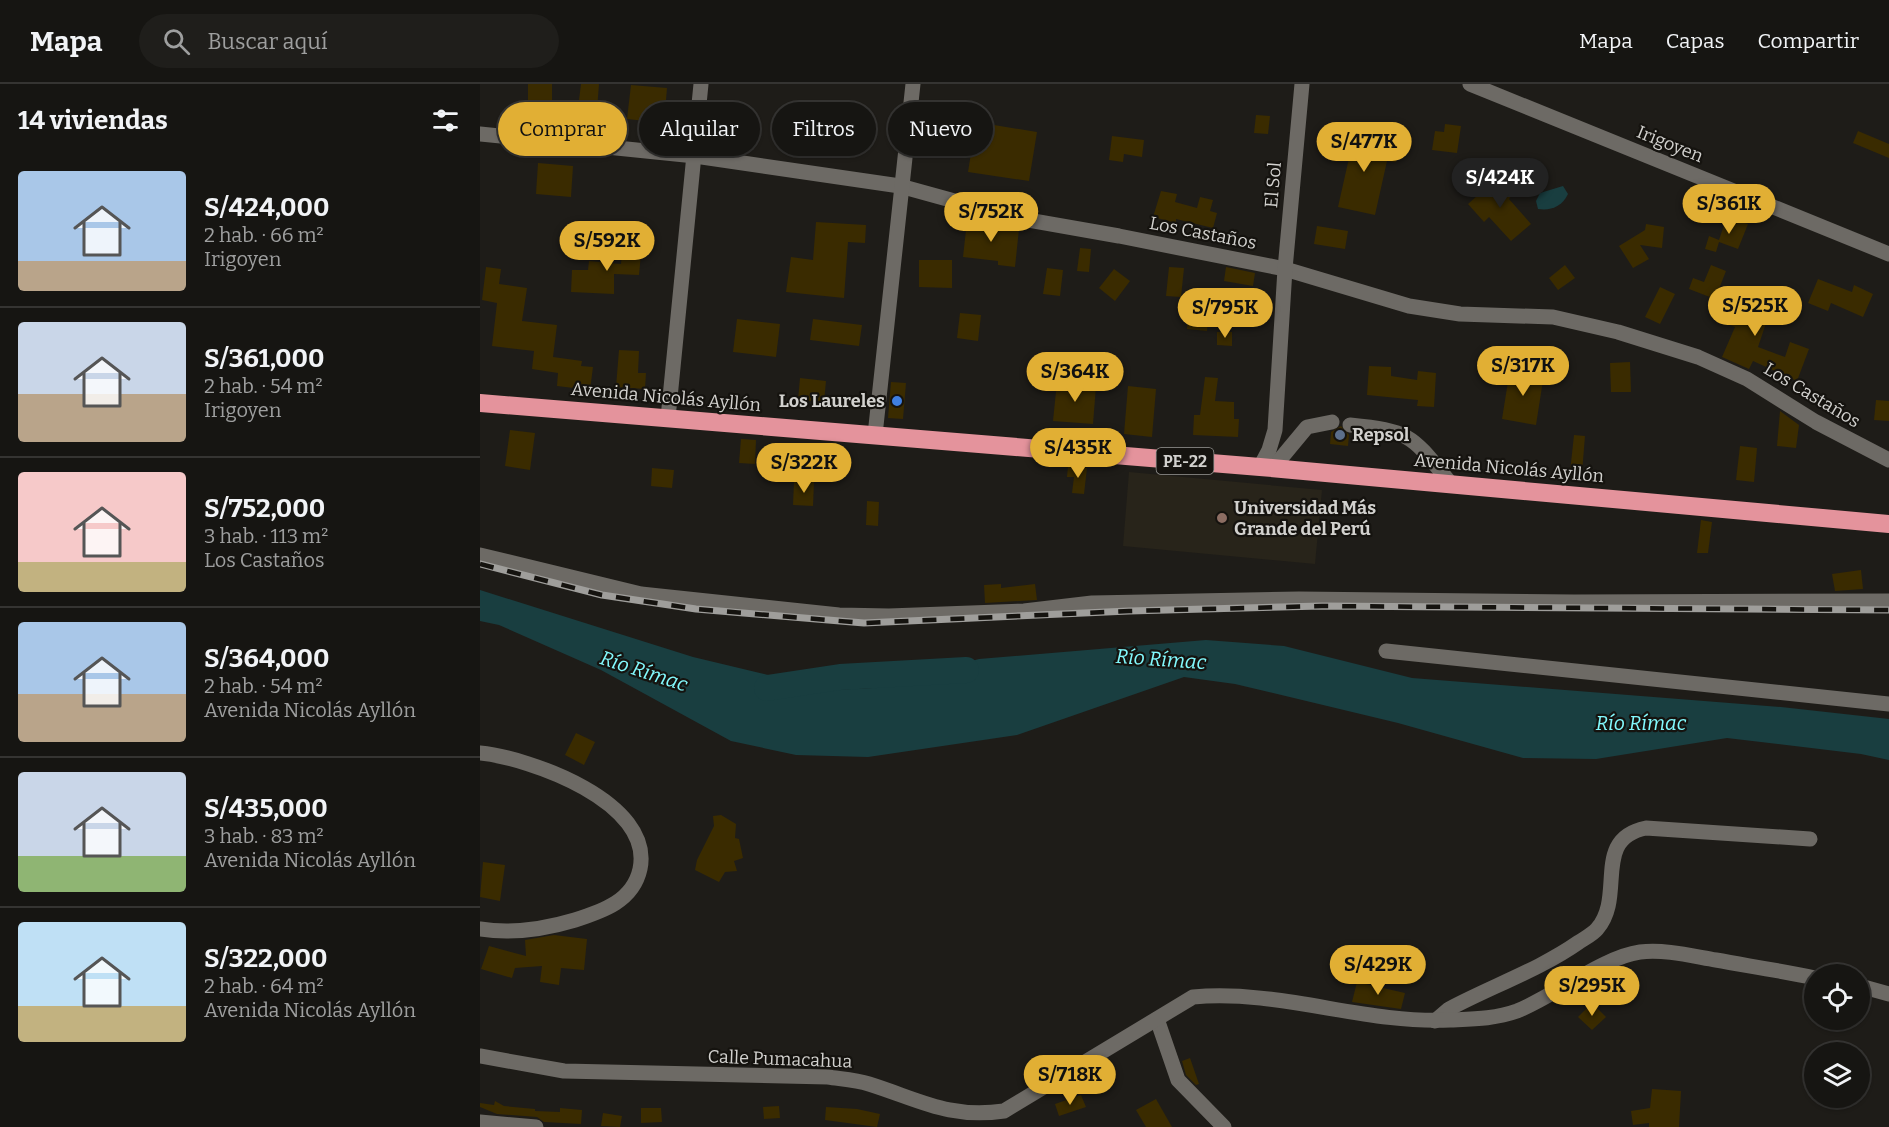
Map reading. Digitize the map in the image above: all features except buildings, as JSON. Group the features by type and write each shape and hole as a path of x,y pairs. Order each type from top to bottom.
{"highway":[{"name":"Avenida Nicolás Ayllón","path":"480,403 1266,467 1889,524"}],"street":[{"path":"700,102 701,84"},
{"path":"875,435 900,186 914,84"},
{"name":"El Sol","path":"1266,467 1275,430 1285,269 1302,84"},
{"name":"Irigoyen","path":"1470,84 1889,254"},
{"name":"Los Castaños","path":"480,134 639,150"},
{"path":"668,418 695,156"},
{"name":"Los Castaños","path":"695,156 900,186 1016,218 1285,269 1409,306 1460,314 1552,317 1618,332 1698,357 1747,379 1816,422 1889,460"},
{"path":"1266,467 1307,427 1332,422"},
{"path":"1350,425 1388,429 1405,435 1419,445 1451,484"},
{"path":"480,555 641,594 838,615 889,616 1024,611 1092,603 1299,599 1401,598 1574,602 1889,601"},
{"path":"1386,651 1889,704"},
{"path":"480,753 535,765 575,783 607,804 630,827 640,845 641,863 638,880 626,898 597,913 547,928 495,931 480,929"},
{"path":"1436,1021 1449,1009 1557,957 1597,930 1608,911 1613,860 1617,844 1630,831 1646,828 1810,839"},
{"name":"Calle Pumacahua","path":"480,1056 564,1071 828,1077 866,1083 961,1114 980,1115 1004,1111 1192,997 1226,994 1346,1010 1386,1019 1436,1021 1494,1018 1517,1010 1602,967 1638,952 1672,952 1804,976"},
{"path":"1870,989 1889,994"},
{"path":"1157,1019 1178,1080 1224,1127"},
{"path":"480,1122 536,1127"}],"shaded area":[{"name":"Universidad Más Grande del Perú","path":"1129,472 1322,490 1315,564 1123,546"}],"water":[{"path":"1563,186 1568,194 1559,205 1551,209 1538,209 1536,201 1540,193"},
{"path":"480,590 693,657 830,690 872,688 979,659 1206,640 1284,646 1412,678 1781,707 1889,719 1889,760 1861,754 1727,738 1596,759 1523,758 1398,723 1235,684 1184,677 1017,735 868,757 796,755 731,741 601,670 499,625 480,621"}],"waterway":[{"name":"Río Rímac","path":"767,688 840,677 966,670"}],"railway":[{"path":"480,564 602,595 696,609 864,623 1129,611 1322,606 1889,610"}],"place":[{"name":"Los Laureles","path":"897,401"},
{"name":"Repsol","path":"1340,435"},
{"name":"Universidad Más Grande del Perú","path":"1222,518"}]}
